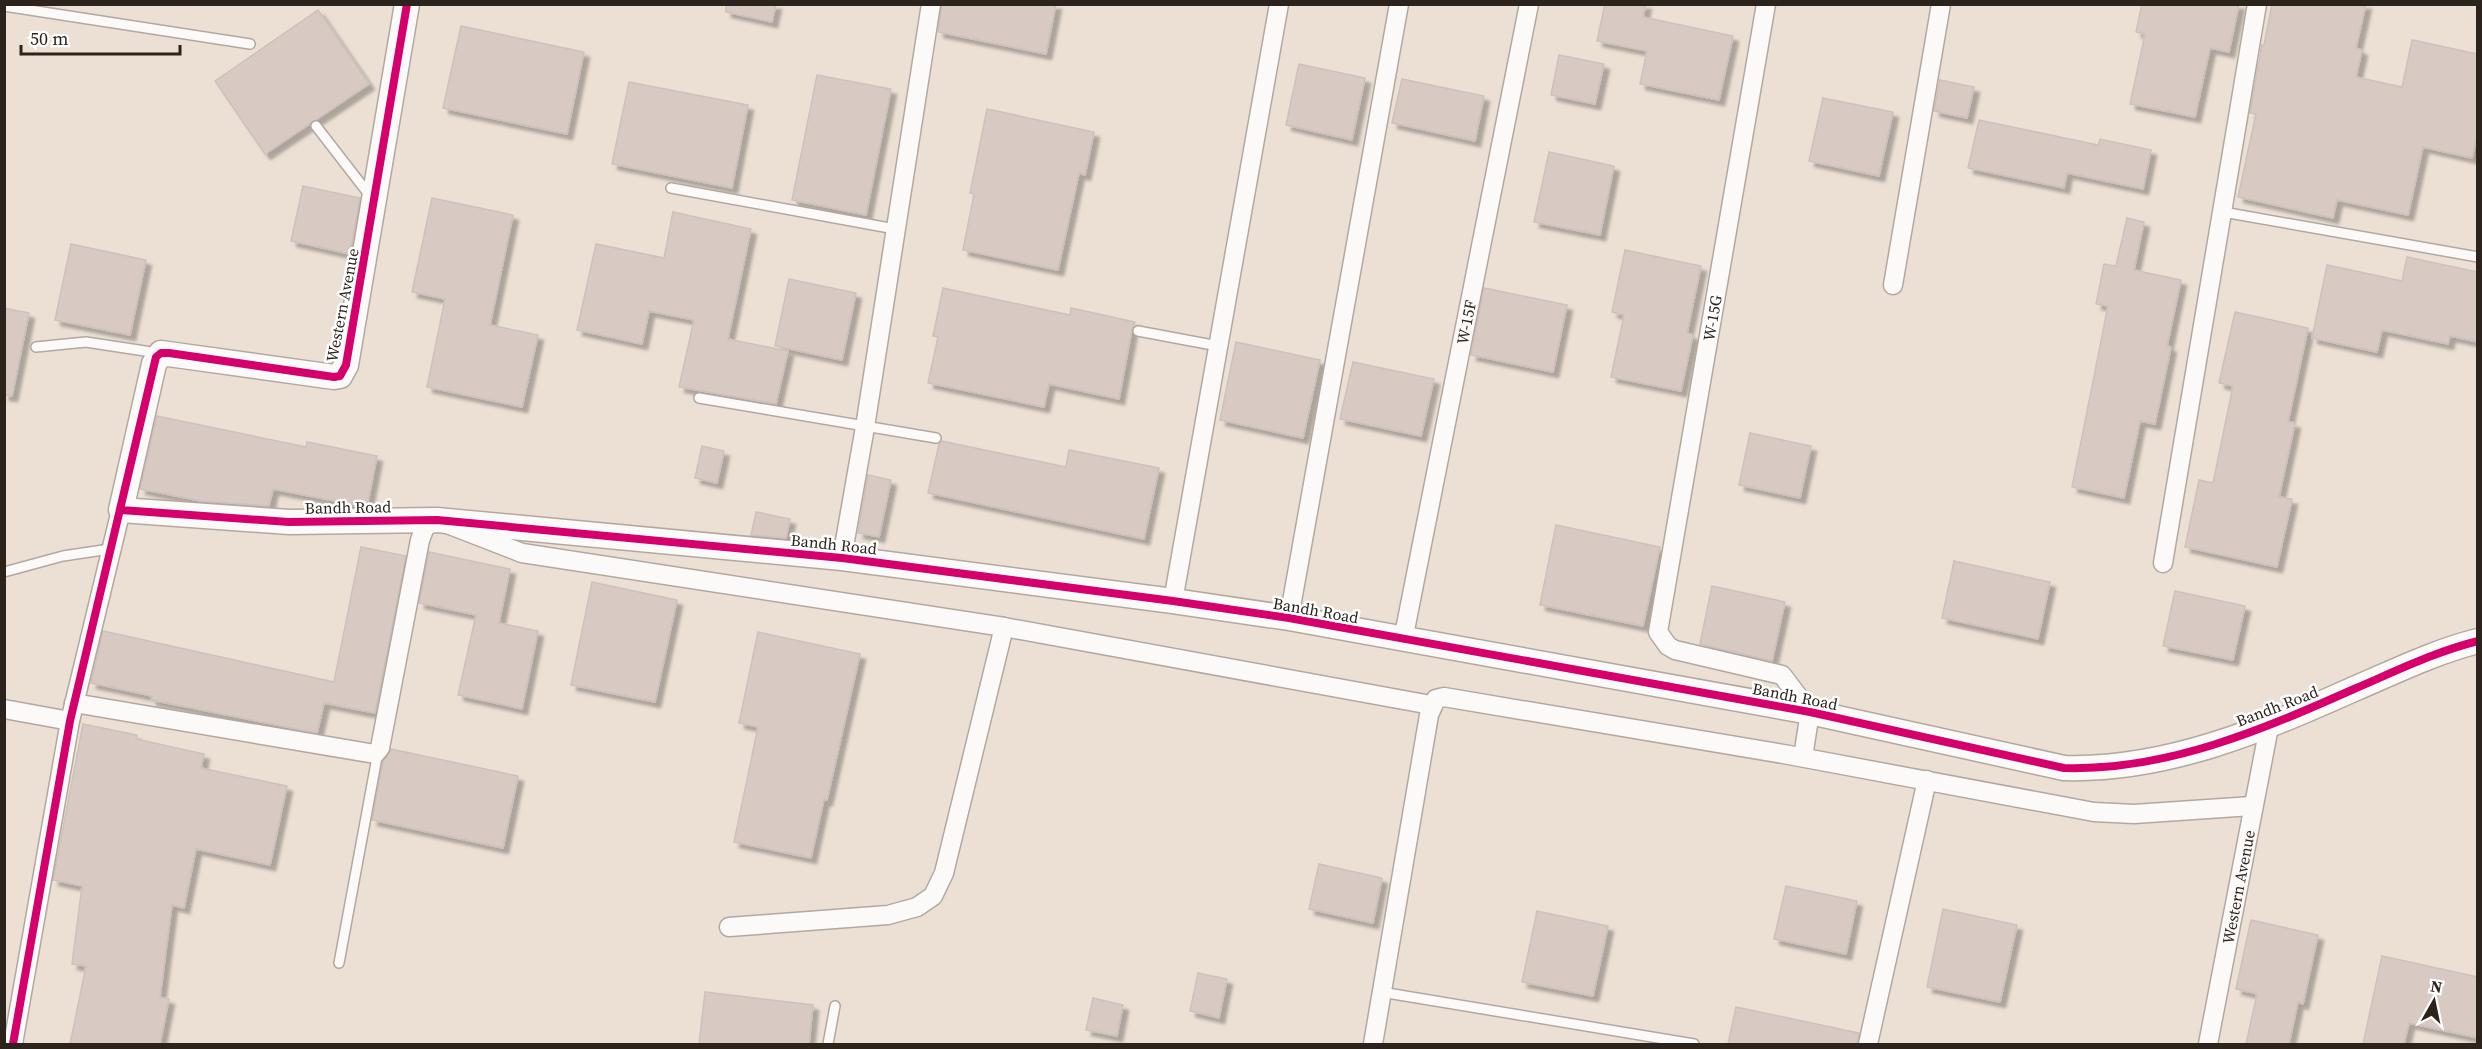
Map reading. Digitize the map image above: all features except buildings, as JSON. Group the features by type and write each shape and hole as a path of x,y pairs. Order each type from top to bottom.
{"street":[{"name":"Western Avenue","path":"160,353 340,376 346,365 408,4"},
{"path":"842,558 865,427 931,4"},
{"path":"1173,601 1279,4"},
{"path":"1289,618 1399,4"},
{"name":"W-15F","path":"1403,640 1529,4"},
{"name":"W-15G","path":"1766,4 1658,632 1668,646 1674,650 1782,675 1810,712"},
{"path":"1893,285 1941,4"},
{"path":"2163,563 2257,4"},
{"path":"16,1044 72,712 154,364 160,353"},
{"name":"Bandh Road","path":"120,510 289,522 437,520 842,558 1173,601 1289,618 1810,712 2064,768 2096,769 2163,759 2269,727 2437,653 2478,641"},
{"path":"4,709 72,712 370,753 378,752 420,540 425,527 437,520 522,554 1004,627 1431,705"},
{"path":"729,927 888,915 918,907 933,896 944,873 1004,627"},
{"path":"1373,1044 1431,705 1436,699 1451,697 1927,780 2094,812 2134,814 2252,806"},
{"path":"1803,758 1810,712"},
{"name":"Western Avenue","path":"2208,1044 2269,727"},
{"path":"1868,1044 1927,780"}],"lane":[{"path":"4,6 250,44"},
{"path":"316,126 374,201"},
{"path":"671,188 895,228"},
{"path":"2223,212 2478,257"},
{"path":"1138,331 1218,346"},
{"path":"36,347 86,342 160,353"},
{"path":"699,398 936,438"},
{"path":"4,572 63,556 110,549"},
{"path":"339,963 378,752"},
{"path":"1381,992 1694,1044"},
{"path":"828,1044 835,1006"}],"cycle path":[{"path":"13,1044 70,721 156,357 161,353 169,353 340,376 346,365 407,4"},
{"path":"121,510 289,522 437,520 842,558 1173,601 1289,618 1810,712 2064,768 2139,763 2213,745 2284,719 2399,669 2478,641"}]}
